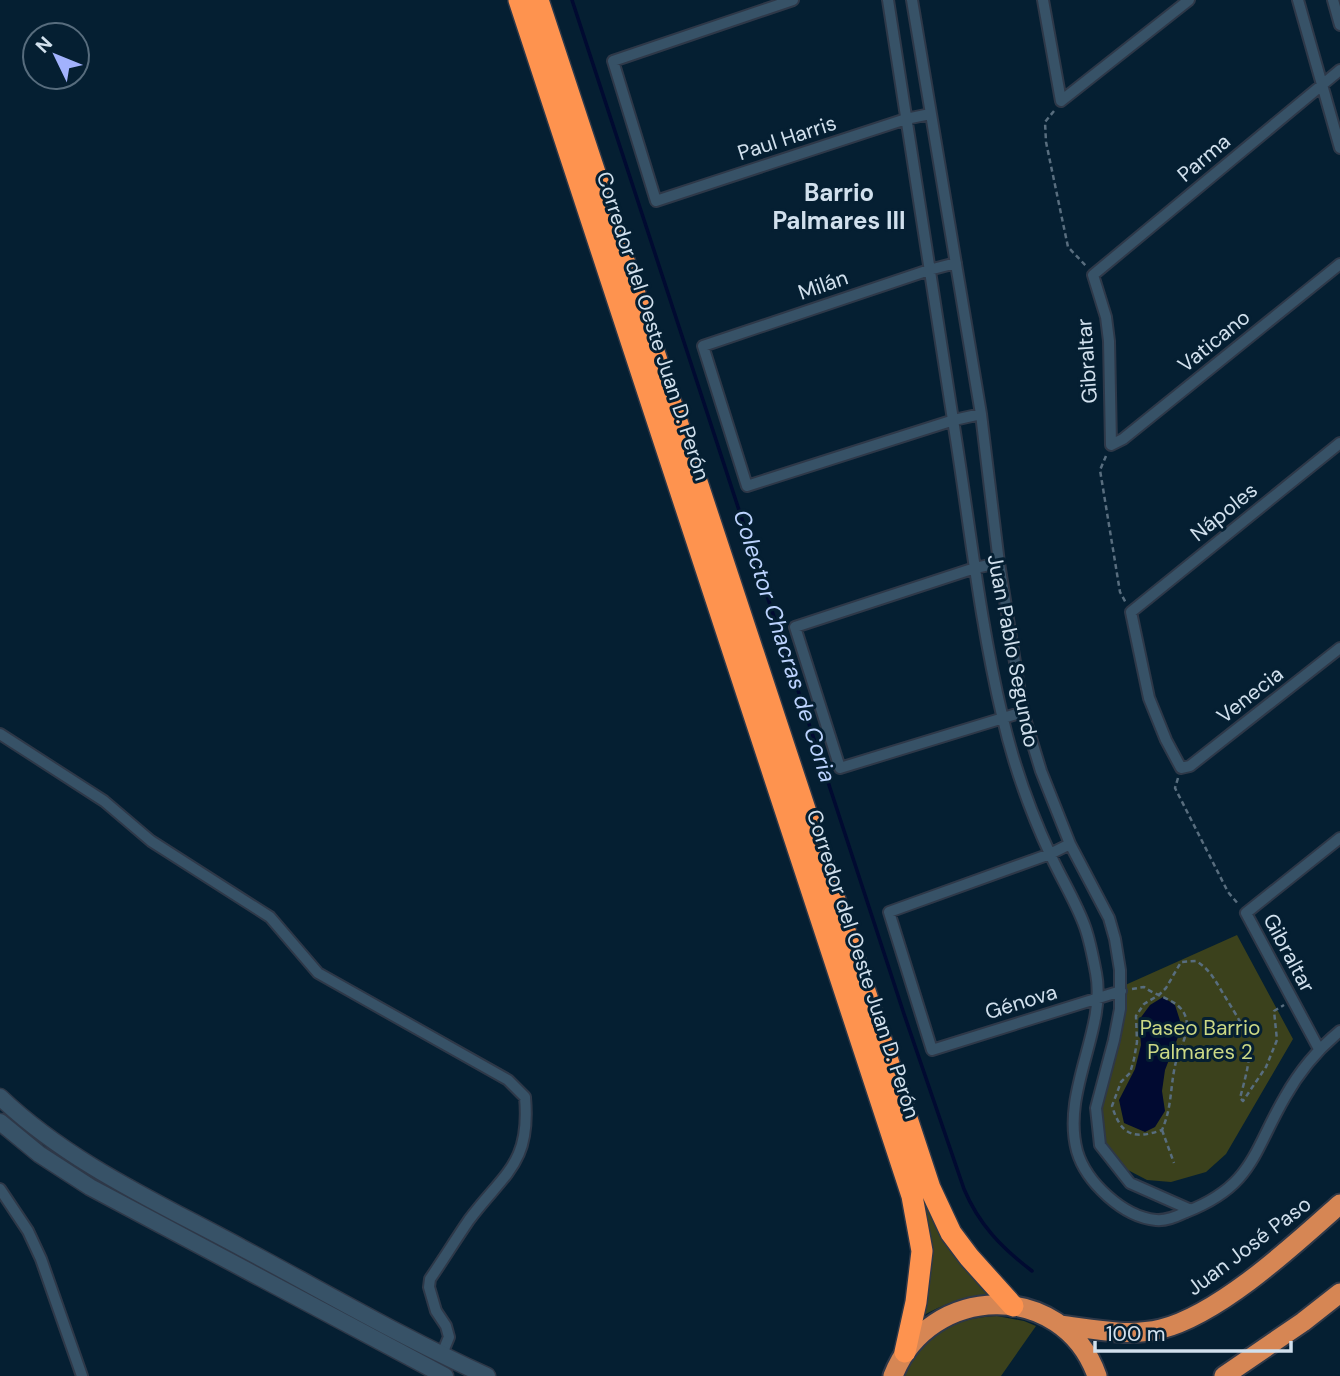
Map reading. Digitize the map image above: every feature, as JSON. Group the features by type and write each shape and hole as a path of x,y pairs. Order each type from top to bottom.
{"highway":[{"name":"Corredor del Oeste Juan D. Perón","path":"519,0 912,1196 921,1237 922,1266 896,1368"},
{"name":"Corredor del Oeste Juan D. Perón","path":"538,0 930,1188 951,1233 1013,1306"},
{"name":"Juan José Paso","path":"1060,1325 1137,1332 1161,1329 1198,1314 1240,1287 1340,1205"},
{"path":"1224,1376 1340,1293"},
{"path":"896,1368 926,1329 953,1313 982,1305 1013,1306 1038,1313 1060,1325 1087,1354 1097,1376"}],"main road":[{"path":"0,1097 45,1136 76,1157 486,1376"},
{"path":"0,1122 39,1154 90,1187 444,1376"}],"street":[{"name":"Paul Harris","path":"793,0 612,61 656,201 906,119 930,114"},
{"name":"Juan Pablo Segundo","path":"888,0 975,568 1002,718 1020,779 1050,854 1086,930 1097,979 1097,999 1090,1041 1077,1090 1074,1126 1077,1150 1083,1167 1106,1194 1132,1212 1154,1220 1167,1220 1221,1196 1248,1167 1285,1095 1318,1049 1340,1031"},
{"name":"Juan Pablo Segundo","path":"912,0 981,414 999,563 1023,712 1041,771 1070,844 1109,918 1117,949 1121,991 1114,1041 1096,1108 1100,1144 1111,1162 1130,1183 1191,1210"},
{"path":"1043,0 1062,101 1189,0"},
{"path":"1298,0 1340,148"},
{"path":"1333,0 1340,25"},
{"name":"Parma","path":"1093,275 1340,70"},
{"name":"Milán","path":"954,420 747,486 703,346 956,263"},
{"name":"Vaticano","path":"1111,445 1123,439 1340,264"},
{"name":"Gibraltar","path":"1093,275 1106,317 1109,341 1111,445"},
{"path":"954,420 981,414"},
{"name":"Nápoles","path":"1131,612 1340,443"},
{"path":"999,563 975,568 795,627 840,768 1023,712"},
{"path":"1131,612 1149,698 1181,768"},
{"name":"Venecia","path":"1181,768 1190,766 1340,648"},
{"path":"0,734 104,801 150,841 270,917 318,973 508,1080 526,1097 527,1114 522,1152 503,1181 470,1220 430,1279 429,1287 436,1311 446,1326 449,1337 442,1354"},
{"path":"1246,913 1340,838"},
{"path":"1050,854 1070,844"},
{"name":"Génova","path":"1050,854 889,912 932,1050 1121,991"},
{"name":"Gibraltar","path":"1246,913 1318,1049"},
{"path":"0,1189 33,1241 82,1376"}],"path":[{"path":"1062,101 1045,122 1046,142 1068,247 1093,275"},
{"path":"1111,445 1100,470 1121,592 1131,612"},
{"path":"1181,768 1175,788 1228,892 1246,913"},
{"path":"1162,1130 1146,1136 1129,1133 1117,1123 1112,1106 1121,1082 1130,1073 1134,1059 1137,1042 1136,1016 1144,1004 1166,988 1181,962 1196,961 1209,971 1238,1015 1247,1034 1251,1056 1240,1098 1243,1101 1266,1067 1278,1040 1274,1011 1293,1000"},
{"path":"1121,991 1144,987 1183,1011 1187,1021 1184,1040 1174,1066 1170,1112 1162,1130 1174,1163"}],"green space":[{"name":"Paseo Barrio Palmares 2","path":"1237,935 1293,1039 1226,1154 1206,1172 1171,1182 1147,1180 1124,1168 1106,1146 1097,1115 1123,986"},
{"path":"920,1188 995,1294 956,1301 919,1318"},
{"path":"997,1316 1036,1326 1001,1376 902,1376 919,1350 940,1331 966,1320"}],"water":[{"path":"1163,997 1175,1005 1182,1027 1165,1070 1162,1091 1165,1111 1155,1127 1145,1132 1124,1123 1119,1100 1135,1069 1141,1045 1139,1020 1150,1005"}],"waterway":[{"name":"Colector Chacras de Coria","path":"572,0 904,1014 964,1189 992,1235 1032,1271"}],"district":[{"name":"Barrio Palmares III","path":"839,207"}]}
